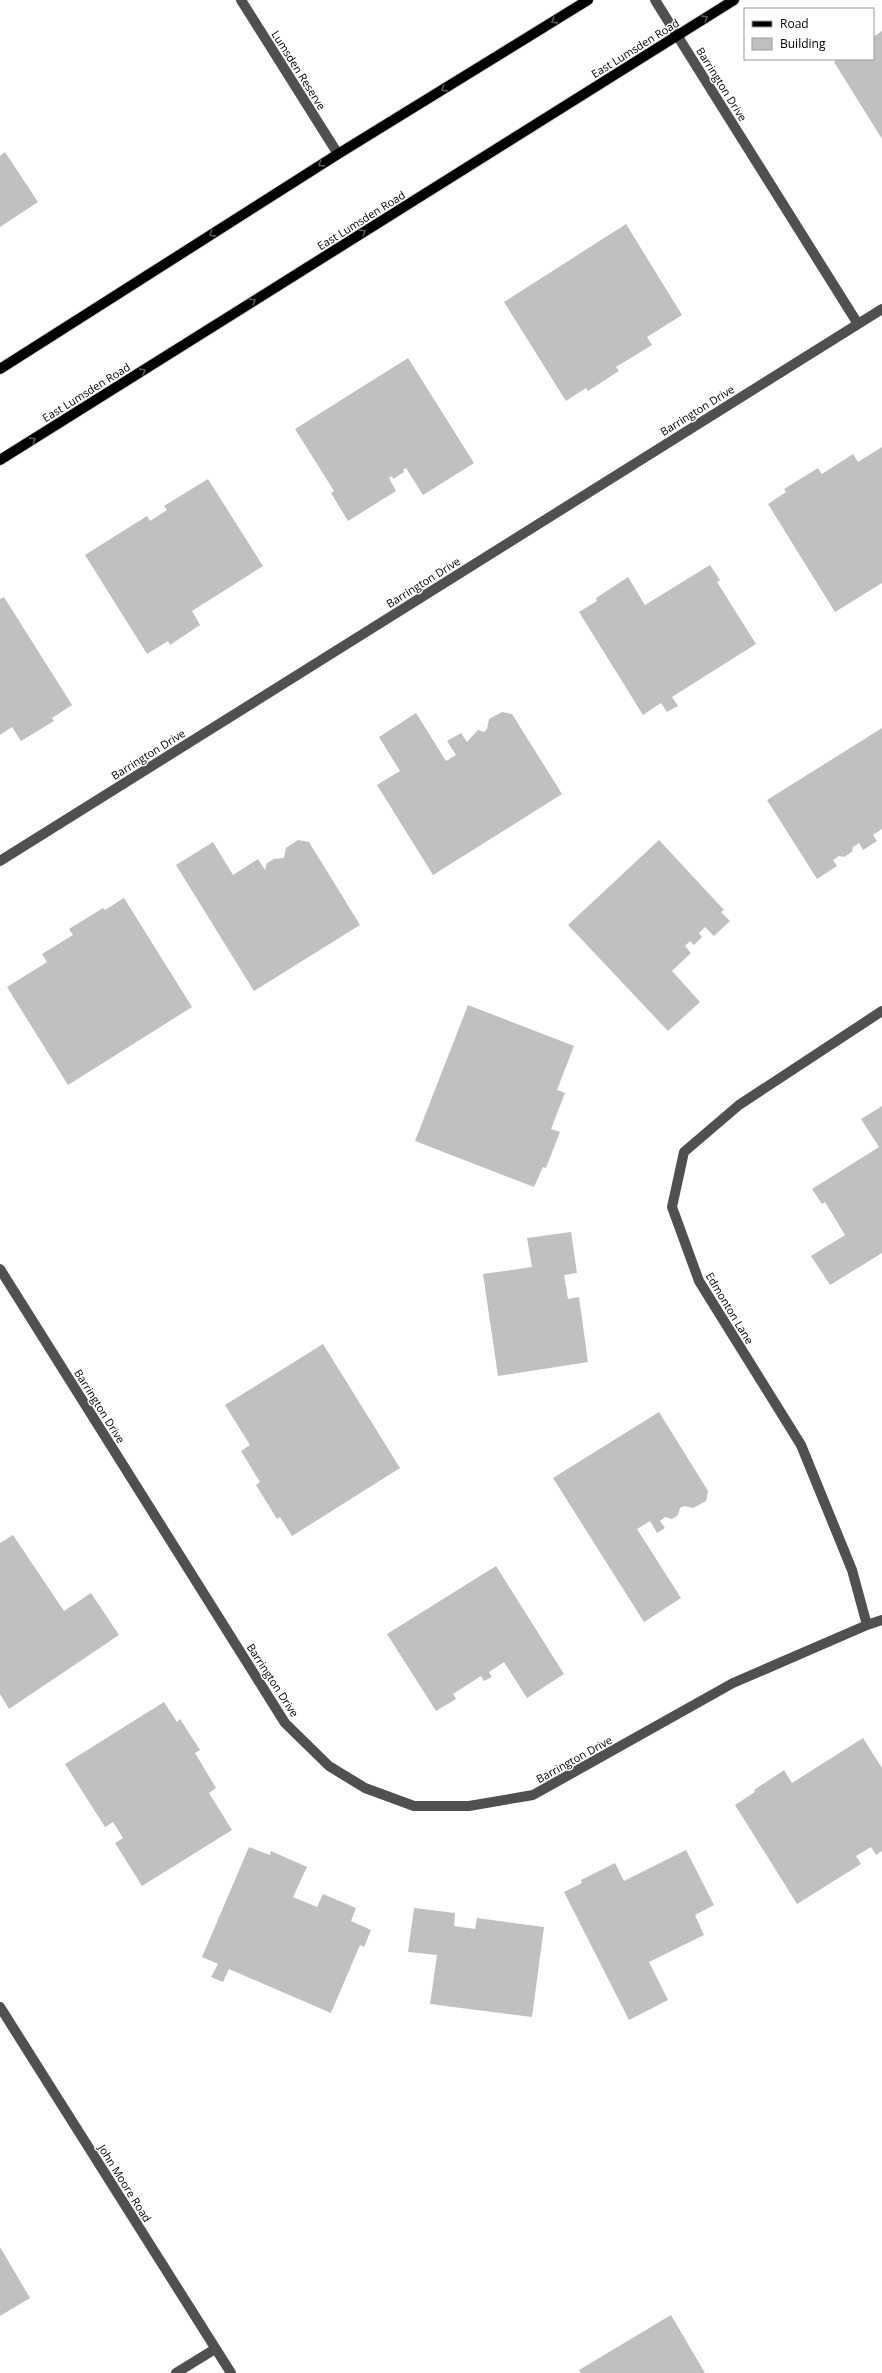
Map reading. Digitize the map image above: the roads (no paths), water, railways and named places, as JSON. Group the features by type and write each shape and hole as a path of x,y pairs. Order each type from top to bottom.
{"main road":[{"path":"0,369 338,154 588,0"},
{"name":"East Lumsden Road","path":"0,460 734,0"}],"street":[{"name":"Lumsden Reserve","path":"241,0 338,154"},
{"name":"Barrington Drive","path":"655,0 858,324"},
{"name":"Barrington Drive","path":"0,861 882,309"},
{"name":"Edmonton Lane","path":"867,1625 852,1570 801,1445 699,1281 672,1207 684,1152 739,1105 882,1011"},
{"name":"Barrington Drive","path":"0,1269 285,1723 329,1766 365,1788 414,1806 469,1806 534,1795 733,1683 867,1625 882,1620"},
{"name":"John Moore Road","path":"0,2007 230,2373"},
{"path":"176,2373 215,2348"}]}
